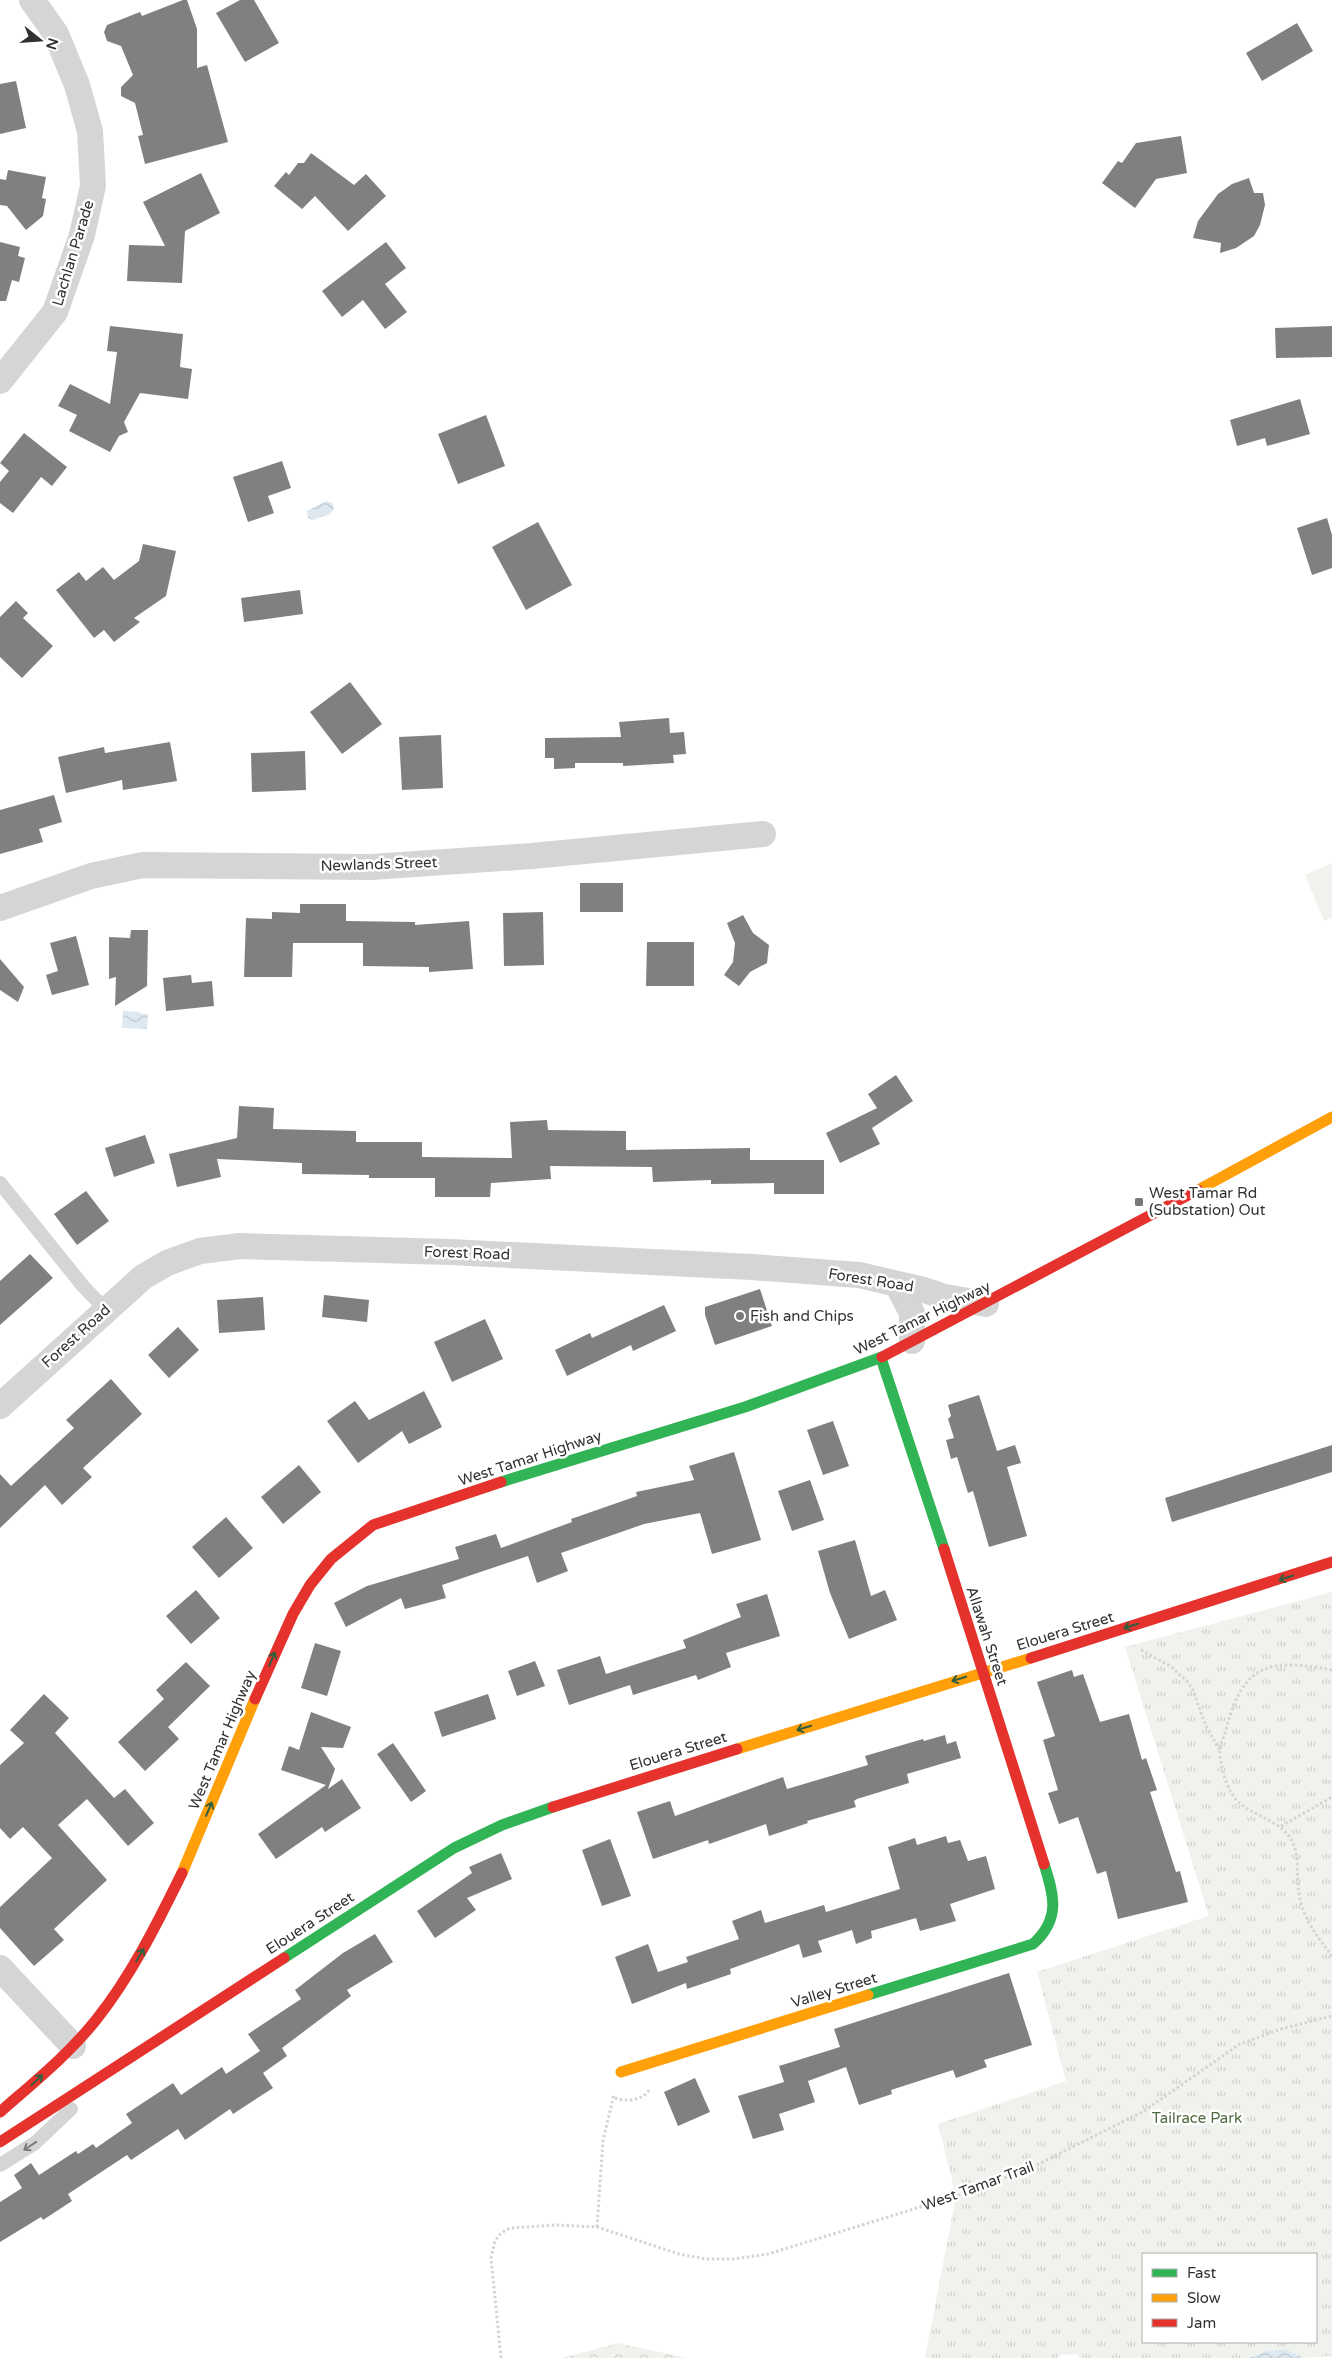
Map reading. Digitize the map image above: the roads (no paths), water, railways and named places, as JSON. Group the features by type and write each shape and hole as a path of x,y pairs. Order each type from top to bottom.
{"main road":[{"name":"West Tamar Highway","path":"0,2112 73,2046 106,2007 138,1960 163,1915 293,1614 310,1586 330,1559 346,1546 373,1526 397,1517 494,1484 745,1407 881,1358 986,1304 1332,1117"},
{"name":"Allawah Street","path":"881,1358 903,1419 1054,1894 1049,1926"},
{"name":"Elouera Street","path":"88,2086 438,1858 502,1825 556,1806 983,1671 1200,1606 1332,1562"},
{"name":"Valley Street","path":"621,2072 1033,1944 1043,1936 1049,1926"},
{"path":"0,2142 88,2086"}],"street":[{"name":"Lachlan Parade","path":"0,381 55,312 82,235 94,186 90,131 77,85 56,34 32,0"},
{"name":"Newlands Street","path":"0,908 91,876 143,865 371,867 532,856 763,834"},
{"name":"Forest Road","path":"0,1406 105,1309 143,1277 167,1263 200,1252 240,1246 450,1252 752,1267 859,1275 945,1297 986,1304"},
{"path":"897,1284 912,1313 912,1341"},
{"path":"0,1968 73,2046"}],"lane":[{"path":"0,1183 83,1286 105,1309"},
{"path":"0,2165 35,2142 71,2109 88,2086"}],"water":[{"path":"326,501 332,503 334,509 330,514 313,520 308,518 307,511"},
{"path":"123,1011 148,1014 147,1029 122,1028"},
{"path":"1286,2349 1303,2358 1248,2358 1267,2351"}],"place":[{"name":"West Tamar Rd (Substation) Out","path":"1139,1202"},
{"name":"Fish and Chips","path":"740,1316"}],"park label":[{"name":"Tailrace Park","path":"1197,2118"}]}
